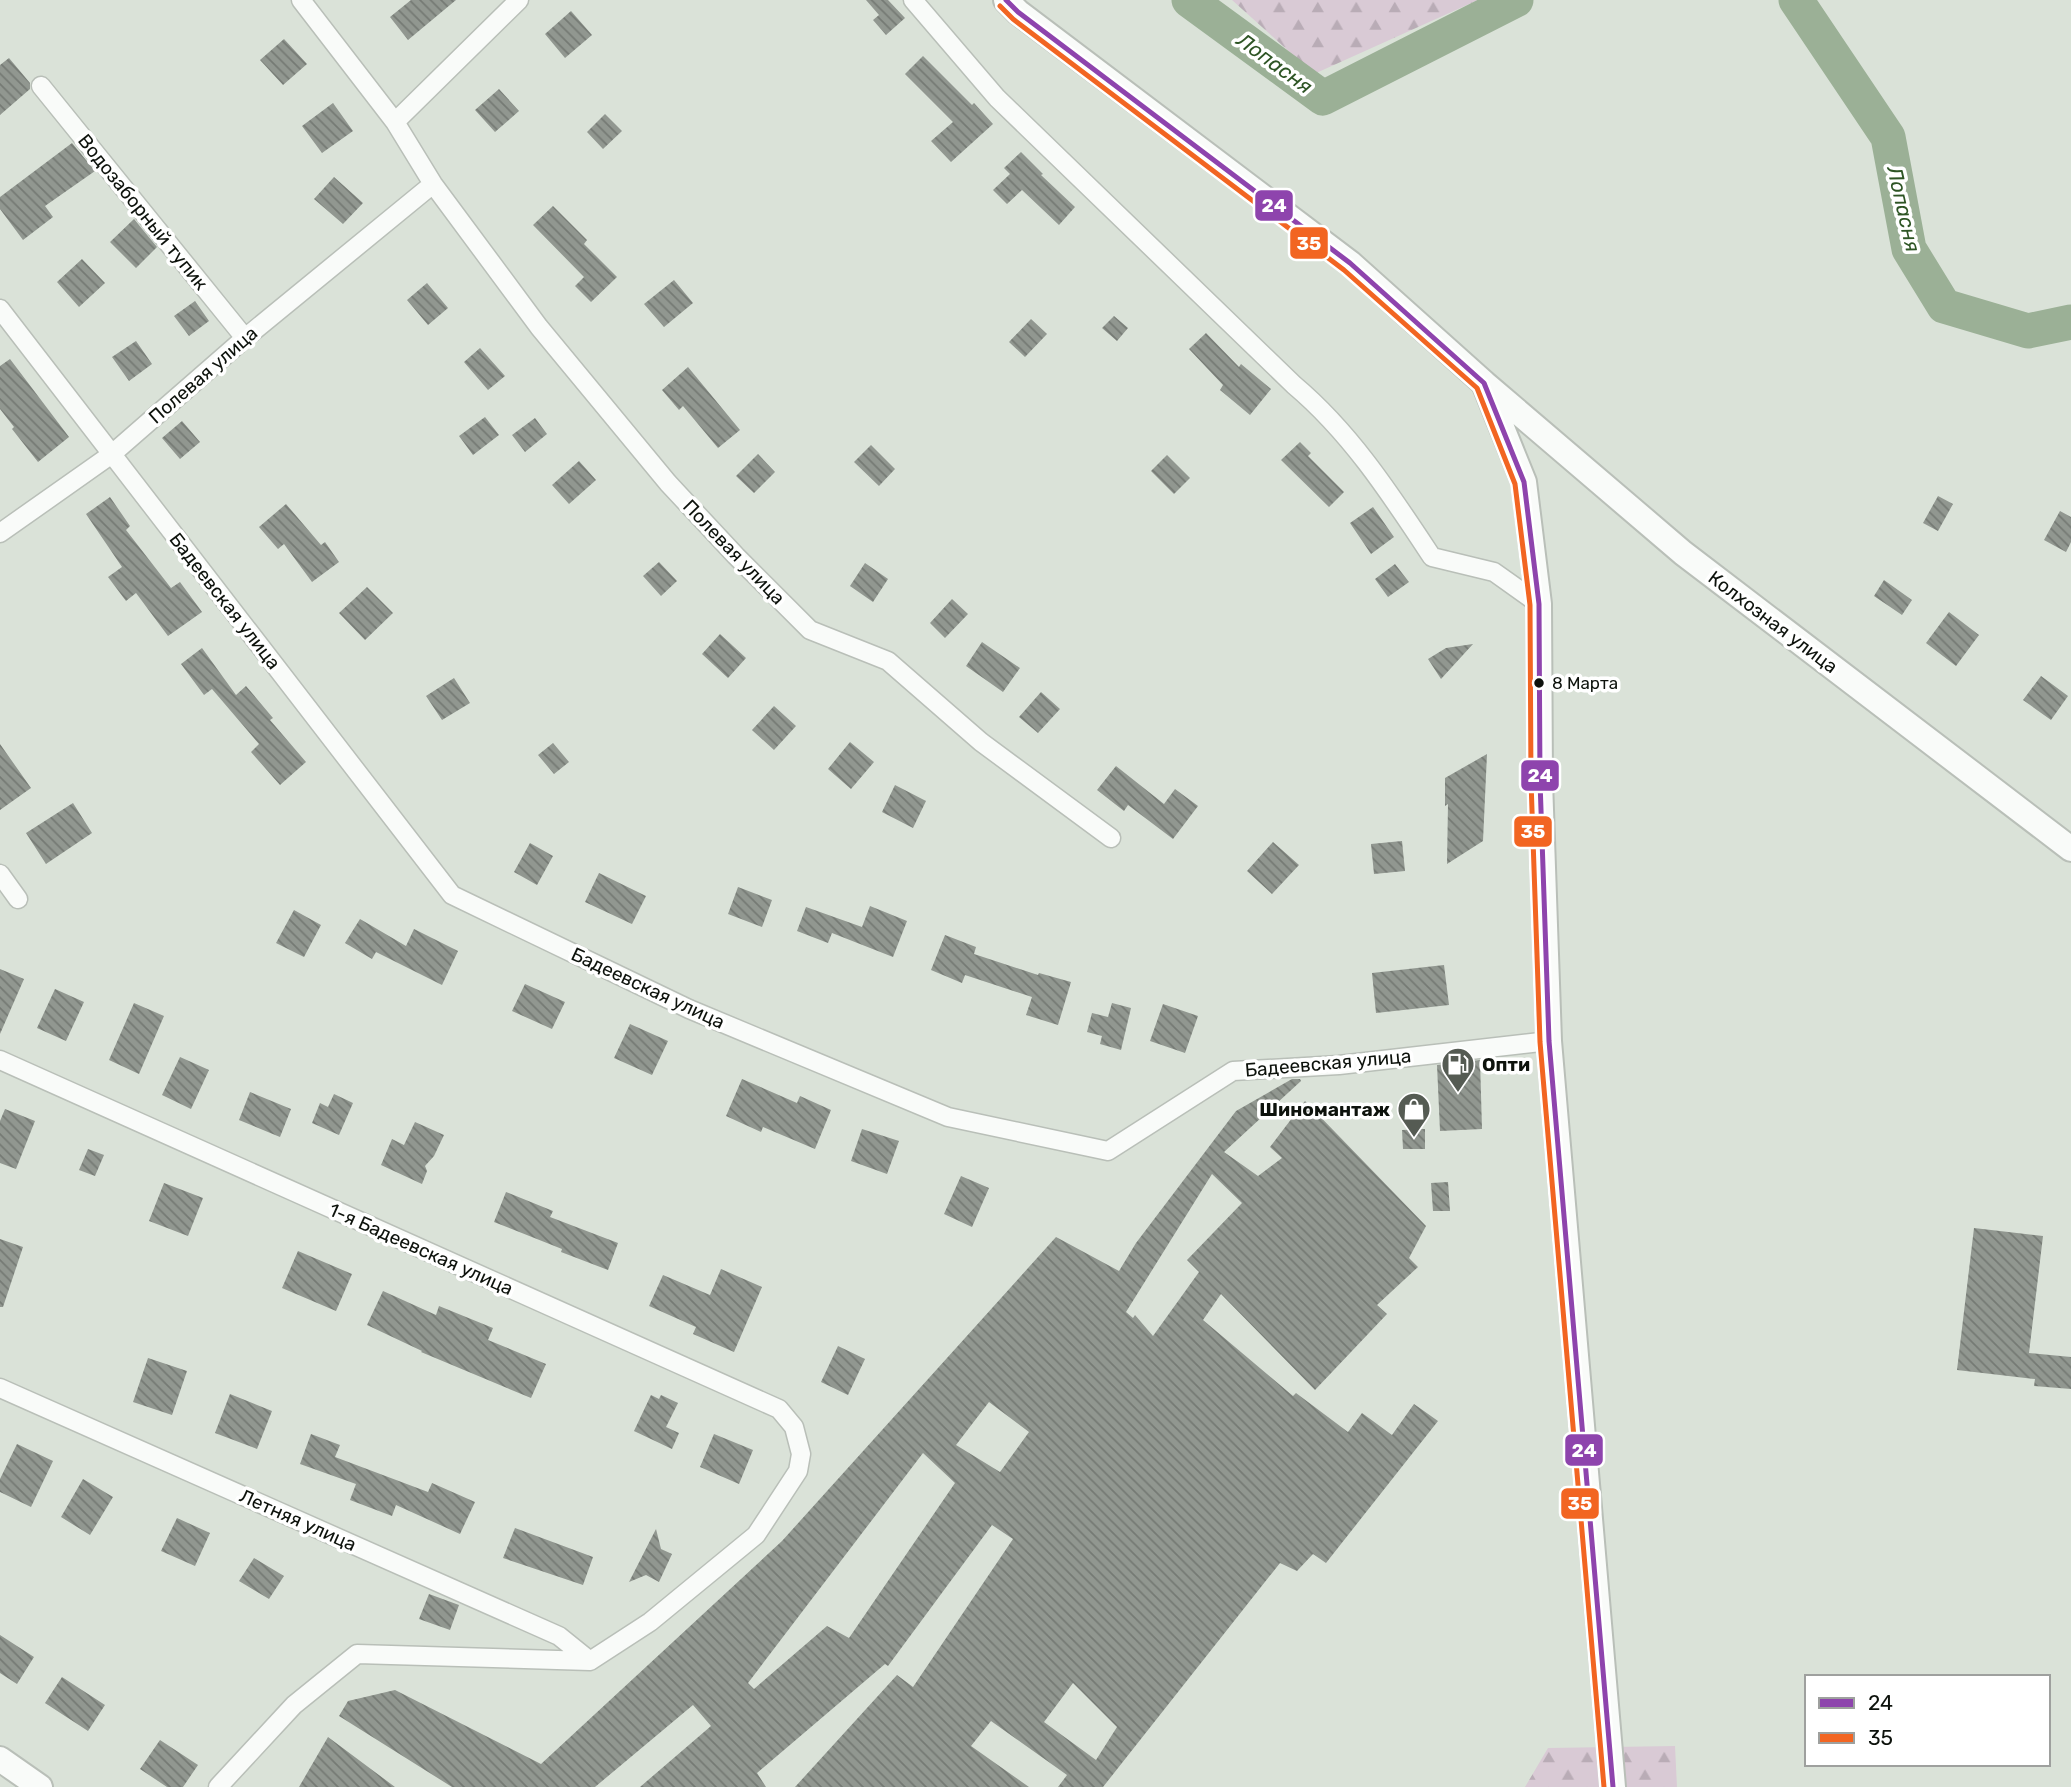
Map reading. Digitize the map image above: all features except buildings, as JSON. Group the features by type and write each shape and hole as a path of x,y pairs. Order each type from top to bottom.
{"main road":[{"name":"Колхозная улица","path":"1006,0 1017,12 1350,263 1484,383 1683,553 2071,849"},
{"name":"Колхозная улица","path":"1484,383 1524,482 1539,604 1540,781 1549,1041 1613,1787"},
{"path":"0,1759 40,1787"}],"street":[{"name":"Полевая улица","path":"301,0 396,122 433,184 539,327 668,483 736,556 810,630 888,661 981,742 1111,838"},
{"path":"396,122 519,0"},
{"path":"913,0 997,98 1323,410 1384,482 1432,557 1494,572 1539,604"},
{"name":"Водозаборный тупик","path":"41,86 245,338"},
{"name":"Полевая улица","path":"0,533 112,454 245,338 433,184"},
{"name":"Бадеевская улица","path":"0,309 452,895 689,1009 948,1117 1108,1151 1233,1071 1339,1065 1549,1041"},
{"path":"0,874 18,899"},
{"name":"1-я Бадеевская улица","path":"0,1060 779,1409 794,1427 801,1454 798,1472 756,1535 650,1622 590,1661"},
{"name":"Летняя улица","path":"0,1388 559,1636 590,1661"},
{"path":"218,1787 293,1705 357,1654 590,1661"}],"green space":[{"path":"1232,0 1478,0 1314,74"},
{"path":"1675,1746 1677,1787 1525,1787 1548,1748"}],"waterway":[{"name":"Лопасня","path":"1189,0 1323,98 1516,0"},
{"name":"Лопасня","path":"1796,0 1888,137 1909,249 1944,306 2028,331 2071,322"}],"transit line":[{"name":"24","path":"1006,0 1018,12 1350,263 1484,383 1524,482 1539,604 1540,781 1549,1041 1613,1787"},
{"name":"35","path":"1000,6 1013,19 1344,270 1477,388 1515,484 1530,605 1531,781 1540,1042 1604,1787"}],"place":[{"name":"8 Марта","path":"1539,683"},
{"name":"Опти","path":"1458,1094"},
{"name":"Шиномантаж","path":"1414,1139"}]}
